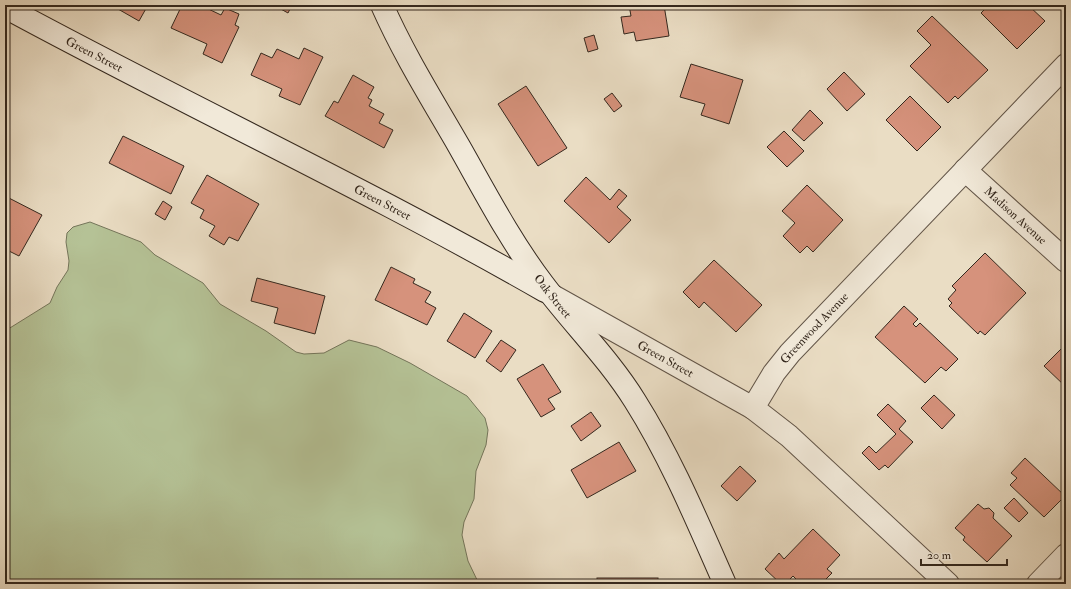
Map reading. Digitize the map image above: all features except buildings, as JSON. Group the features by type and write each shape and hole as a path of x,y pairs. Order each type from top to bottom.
{"street":[{"name":"Oak Street","path":"382,5 412,65 493,205 535,271 553,296 595,346 636,403 669,463 725,584"},
{"name":"Green Street","path":"5,7 85,50 437,230 753,408"},
{"name":"Greenwood Avenue","path":"753,408 774,373 790,353 1066,65"},
{"name":"Madison Avenue","path":"965,170 1066,261"},
{"path":"753,408 789,436 948,584"},
{"path":"1038,584 1066,555"}],"green space":[{"path":"90,222 141,242 155,255 203,283 220,304 266,331 296,352 304,354 324,353 349,340 377,347 410,363 467,396 485,418 488,430 486,445 476,471 474,499 464,522 462,535 468,561 479,584 5,584 5,331 50,303 57,287 68,270 69,261 66,242 67,233 73,227"}]}
